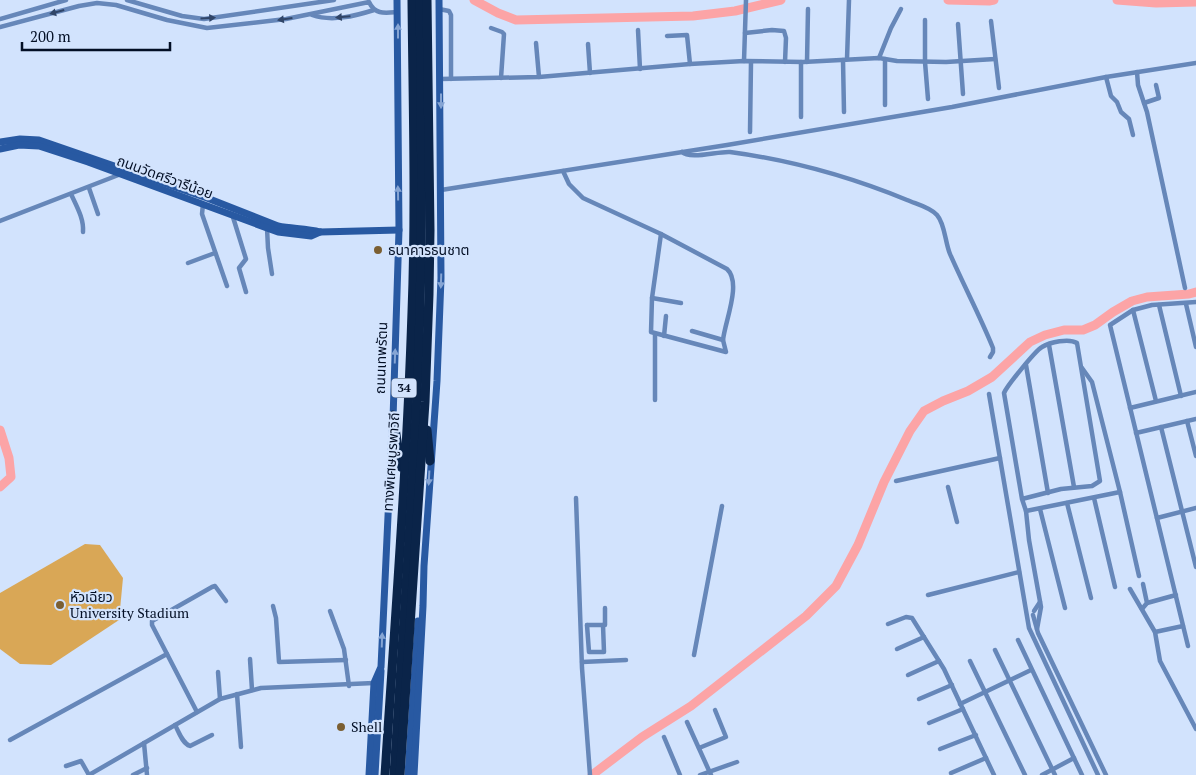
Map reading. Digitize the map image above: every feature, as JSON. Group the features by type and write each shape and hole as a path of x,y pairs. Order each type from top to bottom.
{"highway":[{"name":"ถนนเทพรัตน","path":"384,775 401,470 410,231 410,0"},
{"name":"ทางพิเศษบูรพาวิถี","path":"384,775 409,394 412,311 414,194 410,0"},
{"name":"ทางพิเศษบูรพาวิถี","path":"394,775 419,334 422,153 420,0"},
{"name":"34","path":"400,775 424,402 430,230 427,0"},
{"path":"424,402 430,461"},
{"path":"393,415 401,470"}],"main road":[{"name":"ถนนเทพรัตน","path":"368,775 374,684 381,668 393,415 399,230 397,0"},
{"name":"34","path":"414,775 441,278 442,190 439,0"},
{"name":"ถนนวัดศรีวารีน้อย","path":"0,142 20,139 39,140 207,198 278,226 320,232 399,230"},
{"name":"ถนนวัดศรีวารีน้อย","path":"0,149 19,145 39,146 278,232 314,236 320,232"},
{"path":"408,775 415,648 424,566"},
{"path":"375,775 381,668"}],"street":[{"path":"66,0 0,19 1,27 96,3 116,5 167,20 207,28 311,14 369,1 374,10"},
{"path":"127,0 182,16 204,19 334,0"},
{"path":"744,61 746,0"},
{"path":"844,112 845,59 850,0"},
{"path":"439,9 448,10 451,15 451,78"},
{"path":"807,62 808,9"},
{"path":"311,14 321,18 342,18 374,10 383,13 397,12"},
{"path":"879,58 890,28 901,10"},
{"path":"236,15 237,24"},
{"path":"926,20 925,62 928,99"},
{"path":"991,21 999,88"},
{"path":"958,24 963,94"},
{"path":"491,28 504,34 501,78"},
{"path":"638,30 640,69"},
{"path":"745,33 772,30 784,31 786,38 785,62"},
{"path":"667,36 687,35 690,64"},
{"path":"536,43 539,77"},
{"path":"588,44 590,73"},
{"path":"440,79 539,77 744,61 807,62 879,58 897,62 925,62 995,59"},
{"path":"885,59 885,105"},
{"path":"750,132 751,62"},
{"path":"800,62 801,117"},
{"path":"442,190 952,107 1106,77 1196,63"},
{"path":"1137,72 1138,85 1144,103 1185,288"},
{"path":"1106,77 1111,96 1129,119 1133,136"},
{"path":"1144,103 1159,98 1156,85"},
{"path":"682,152 689,156 727,152 829,173 891,194 935,213 942,223 950,253 993,348 990,357"},
{"path":"562,171 569,184 583,198 661,234 727,269 731,273 734,286 722,340 726,352 651,332 652,298 661,234"},
{"path":"0,222 121,174"},
{"path":"89,188 98,214"},
{"path":"71,194 80,215 83,232"},
{"path":"204,204 202,214 227,286"},
{"path":"232,214 246,260 239,268 246,292"},
{"path":"268,228 268,248 272,274"},
{"path":"188,263 215,253"},
{"path":"652,298 681,303"},
{"path":"1188,646 1110,325 1133,310 1159,304 1196,302"},
{"path":"1159,304 1180,396"},
{"path":"1186,304 1196,347"},
{"path":"1133,310 1156,401"},
{"path":"664,336 666,316"},
{"path":"692,331 722,340"},
{"path":"655,334 655,400"},
{"path":"1022,499 1074,487 1095,485 1100,482 1077,343 1068,340 1041,348 1006,388 1004,393 1022,499 1026,511 1040,602 1041,614 1037,629"},
{"path":"1049,345 1074,487"},
{"path":"1026,365 1048,493"},
{"path":"1081,367 1092,382 1139,576"},
{"path":"1130,408 1196,392"},
{"path":"989,394 1030,633 1098,775"},
{"path":"1136,433 1196,419"},
{"path":"1187,421 1194,437 1196,456"},
{"path":"1161,427 1196,567"},
{"path":"896,481 1000,458"},
{"path":"948,487 957,522"},
{"path":"1026,511 1120,492"},
{"path":"576,498 580,625 590,773"},
{"path":"1094,498 1115,587"},
{"path":"1067,503 1091,598"},
{"path":"694,655 722,506"},
{"path":"1157,518 1196,508"},
{"path":"1040,509 1064,608"},
{"path":"928,594 1019,572"},
{"path":"1143,584 1147,602"},
{"path":"197,712 152,625 154,619 212,586 215,586 226,601"},
{"path":"1130,589 1155,632 1160,661 1196,729"},
{"path":"1142,609 1147,602 1176,595"},
{"path":"1040,602 1034,613 1037,629 1106,775"},
{"path":"273,606 276,618 279,662 346,660"},
{"path":"587,625 589,652 604,652 603,625 606,625 605,608"},
{"path":"330,612 341,640 349,686"},
{"path":"888,624 910,617 940,661 994,775"},
{"path":"580,625 603,625"},
{"path":"1155,632 1183,626"},
{"path":"897,649 924,637"},
{"path":"1018,640 1082,775"},
{"path":"995,650 1055,775"},
{"path":"10,740 167,654"},
{"path":"250,659 252,690"},
{"path":"582,662 626,660"},
{"path":"908,675 940,661"},
{"path":"970,661 1025,775"},
{"path":"960,704 1031,670"},
{"path":"218,672 220,699"},
{"path":"66,766 81,761 89,775 95,773 220,699 252,690 262,688 374,684"},
{"path":"919,699 952,685"},
{"path":"237,694 240,747"},
{"path":"929,723 963,709"},
{"path":"699,748 726,737 715,710"},
{"path":"687,722 710,773"},
{"path":"175,725 182,738 190,746 212,735"},
{"path":"940,749 976,735"},
{"path":"664,737 680,775"},
{"path":"144,743 147,775"},
{"path":"951,773 986,758"},
{"path":"1042,775 1074,758"},
{"path":"700,775 737,762"},
{"path":"133,775 147,768"}],"shaded area":[{"name":"หัวเฉียว University Stadium","path":"85,544 100,545 123,578 119,620 51,665 20,664 0,649 0,593"}],"waterway":[{"path":"474,0 516,20 693,16 735,11 781,0"},
{"path":"948,0 994,0"},
{"path":"1117,0 1156,3 1196,2"},
{"path":"592,775 642,737 691,706 806,616 836,586 858,545 884,482 910,431 924,411 968,391 992,377 1030,342 1045,335 1064,330 1083,330 1095,325 1132,301 1147,297 1196,292"},
{"path":"0,430 9,458 11,477 0,487"}],"place":[{"name":"ธนาคารธนชาต","path":"378,250"},
{"name":"หัวเฉียว University Stadium","path":"60,605"},
{"name":"Shell","path":"341,727"}]}
